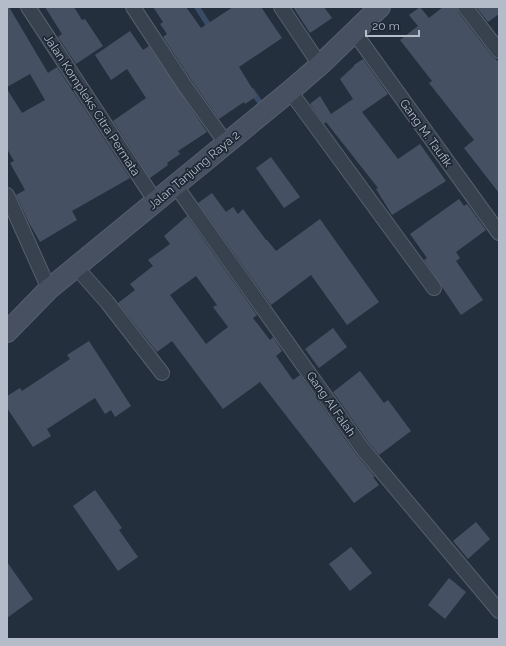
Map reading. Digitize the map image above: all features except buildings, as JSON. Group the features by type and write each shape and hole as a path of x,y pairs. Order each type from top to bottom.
{"street":[{"name":"Jalan Kompleks Citra Permata","path":"28,7 156,202"},
{"path":"133,7 185,86 226,143"},
{"path":"282,7 320,65"},
{"name":"Jalan Tanjung Raya 2","path":"7,332 49,289 290,91 320,65 380,7"},
{"path":"465,7 499,51"},
{"name":"Gang M. Taufik","path":"354,32 499,233"},
{"path":"290,91 434,288"},
{"name":"Gang Al Falah","path":"176,186 362,448 499,611"},
{"path":"7,195 49,289"},
{"path":"76,267 107,302 162,373"}],"waterway":[{"path":"197,7 211,29"},
{"path":"252,91 259,101"}]}
